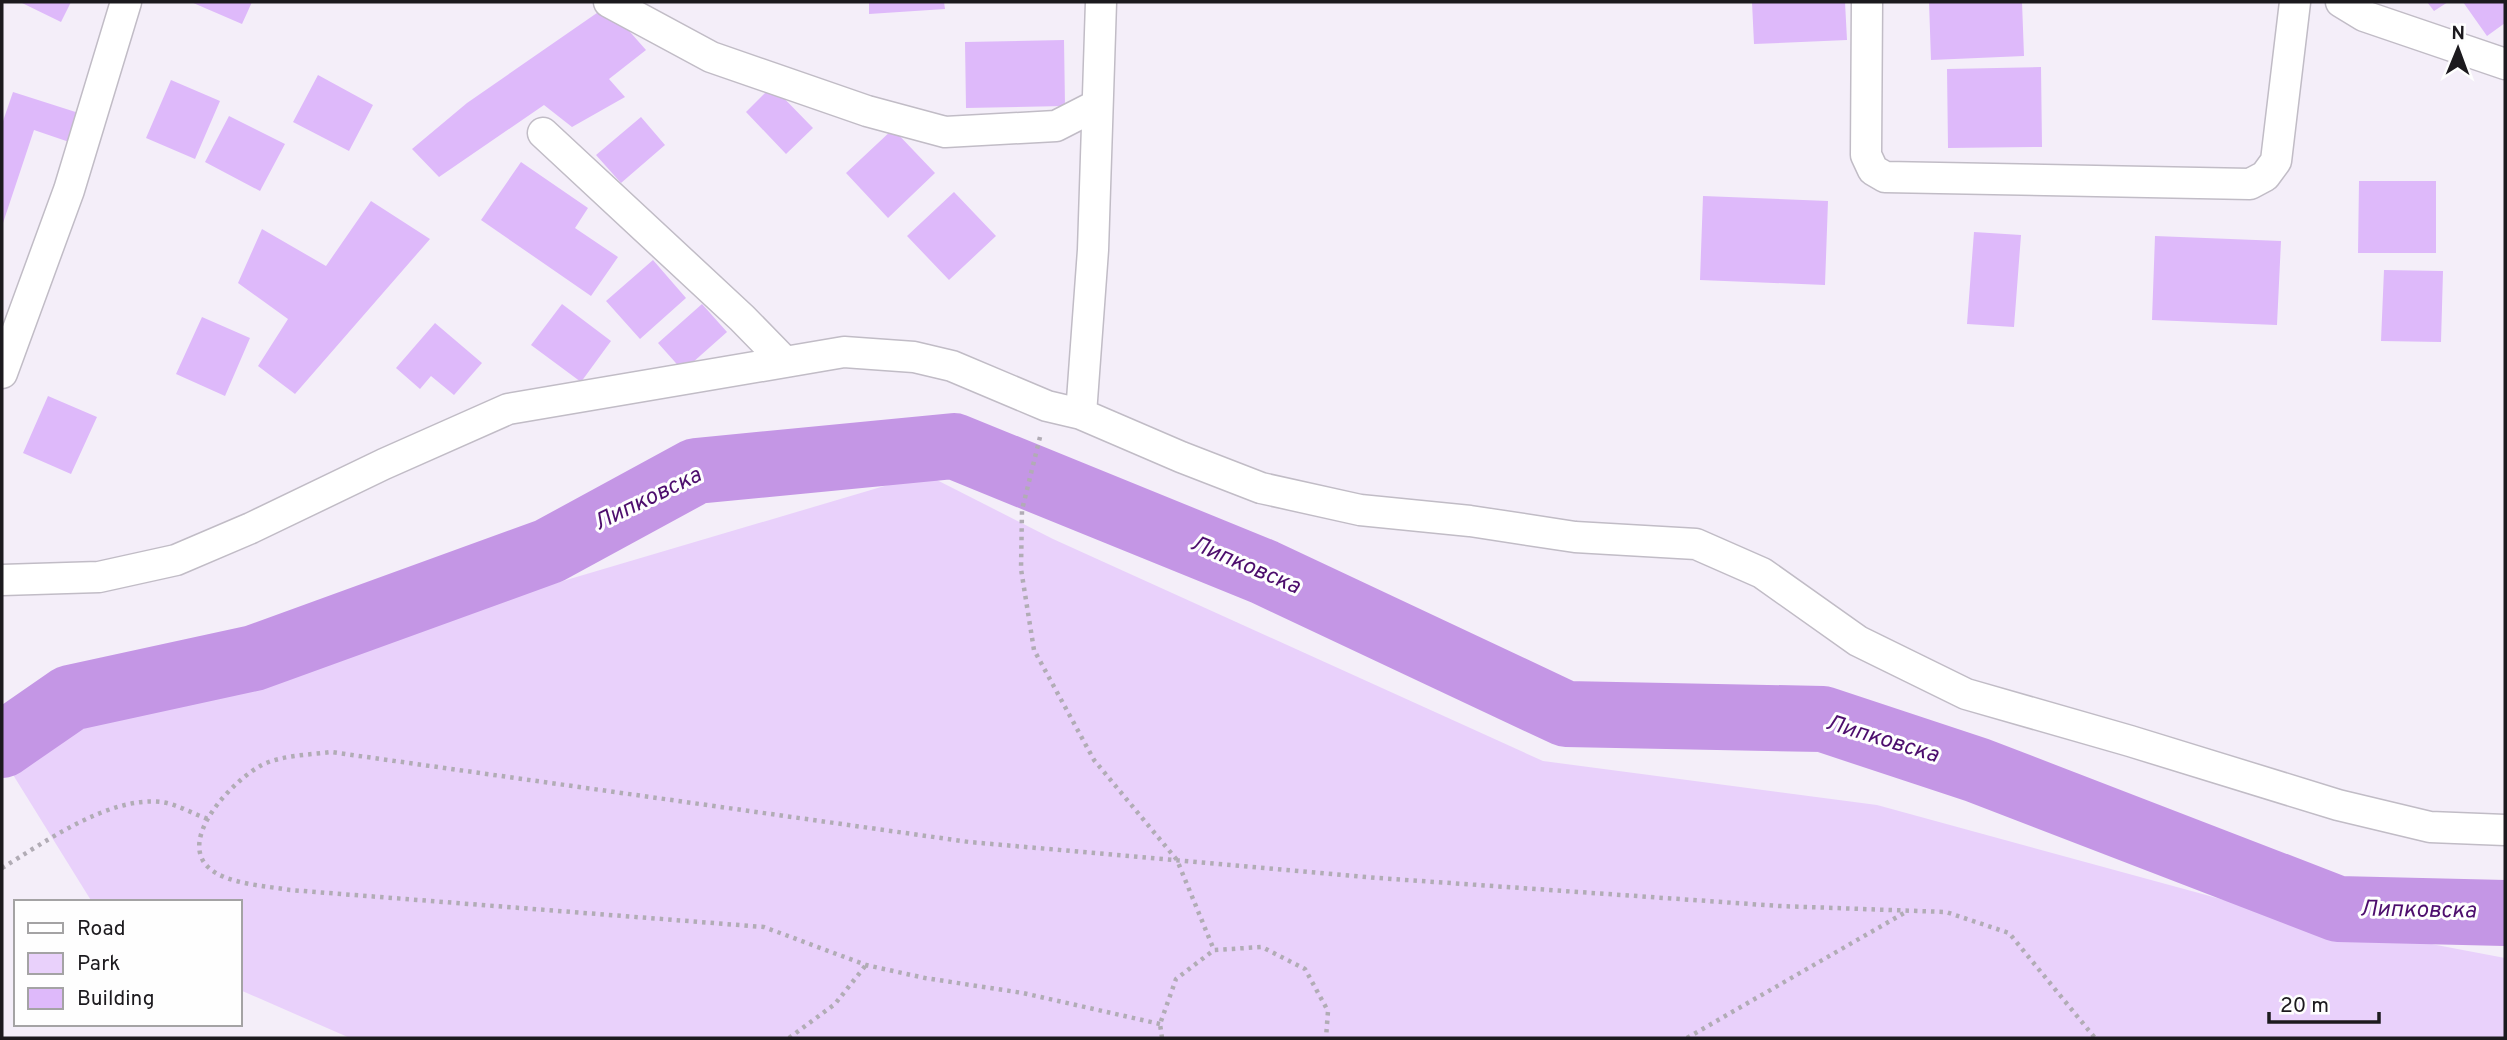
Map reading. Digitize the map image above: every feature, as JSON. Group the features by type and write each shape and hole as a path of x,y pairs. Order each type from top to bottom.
{"street":[{"path":"2,373 69,190 126,2"},
{"path":"609,2 711,57 867,111 945,132 1056,126 1097,105"},
{"path":"1080,414 1093,250 1101,2"},
{"path":"1867,2 1866,155 1873,170 1885,177 2250,184 2265,176 2276,161 2295,2"},
{"path":"2342,2 2364,16 2505,64"},
{"path":"543,133 742,318 785,362"},
{"path":"2,580 99,577 176,560 508,409 844,352 914,357 952,366 1047,406 1080,414 1261,488 1360,510 1470,521 1575,537 1696,544 1762,573 1858,641 1966,694 2338,805 2430,827 2505,830"}],"path":[{"path":"1038,446 1022,510 1021,569 1034,650 1094,760 1177,860 1214,950"},
{"path":"1160,1024 1023,993 926,978 866,965 764,927 290,890 234,880 208,867 200,854 200,835 215,806 243,777 263,764 289,757 331,752 969,842 1378,878 1765,905 1946,912 2009,933 2095,1038"},
{"path":"2,869 82,820 135,803 163,803 208,819"},
{"path":"1687,1038 1907,911"},
{"path":"1162,1038 1160,1024 1177,979 1214,950 1262,947 1305,969 1328,1010 1326,1038"},
{"path":"789,1038 835,1004 866,965"}],"green space":[{"path":"925,474 1053,539 1543,761 1877,805 2283,916 2505,958 2505,1038 350,1038 242,991 242,900 91,900 2,757 2,747"}],"building":[{"path":"20,2 71,2 61,22"},
{"path":"191,2 252,2 242,24"},
{"path":"869,2 944,2 945,9 869,14"},
{"path":"1752,2 1845,2 1847,40 1754,44"},
{"path":"1929,2 2022,2 2024,56 1931,60"},
{"path":"2427,2 2448,2 2434,11"},
{"path":"2463,2 2505,2 2505,23 2487,36"},
{"path":"607,6 646,50 609,79 625,97 572,127 544,105 439,177 412,149 467,103"},
{"path":"1064,40 1065,106 966,108 965,42"},
{"path":"2041,67 2042,147 1948,148 1947,69"},
{"path":"318,75 373,105 349,151 293,122"},
{"path":"171,80 220,101 195,159 146,138"},
{"path":"772,86 813,128 786,154 746,112"},
{"path":"13,92 85,115 75,144 34,130 2,226 2,124"},
{"path":"229,116 285,144 260,191 205,162"},
{"path":"641,117 665,145 621,183 596,155"},
{"path":"893,129 935,173 888,218 846,173"},
{"path":"521,162 588,208 575,228 618,257 591,296 481,220"},
{"path":"2359,181 2436,181 2436,253 2358,253"},
{"path":"954,192 996,236 949,280 907,236"},
{"path":"1703,196 1828,201 1825,285 1700,280"},
{"path":"371,201 430,239 295,394 258,366 288,319 238,283 262,229 326,266"},
{"path":"1974,232 2021,235 2014,327 1967,324"},
{"path":"2155,236 2281,241 2277,325 2152,320"},
{"path":"653,260 686,298 640,339 606,301"},
{"path":"2384,270 2443,271 2441,342 2381,341"},
{"path":"562,304 611,341 581,382 531,345"},
{"path":"702,304 727,332 683,371 658,343"},
{"path":"202,317 250,338 225,396 176,374"},
{"path":"435,323 482,363 454,395 431,376 420,389 396,368"},
{"path":"48,396 97,417 71,474 23,453"}],"waterway":[{"name":"Липковска","path":"2,745 70,698 254,658 549,551 696,471 954,446 1264,572 1566,714 1823,719 1977,770 2338,909 2505,913"}]}
